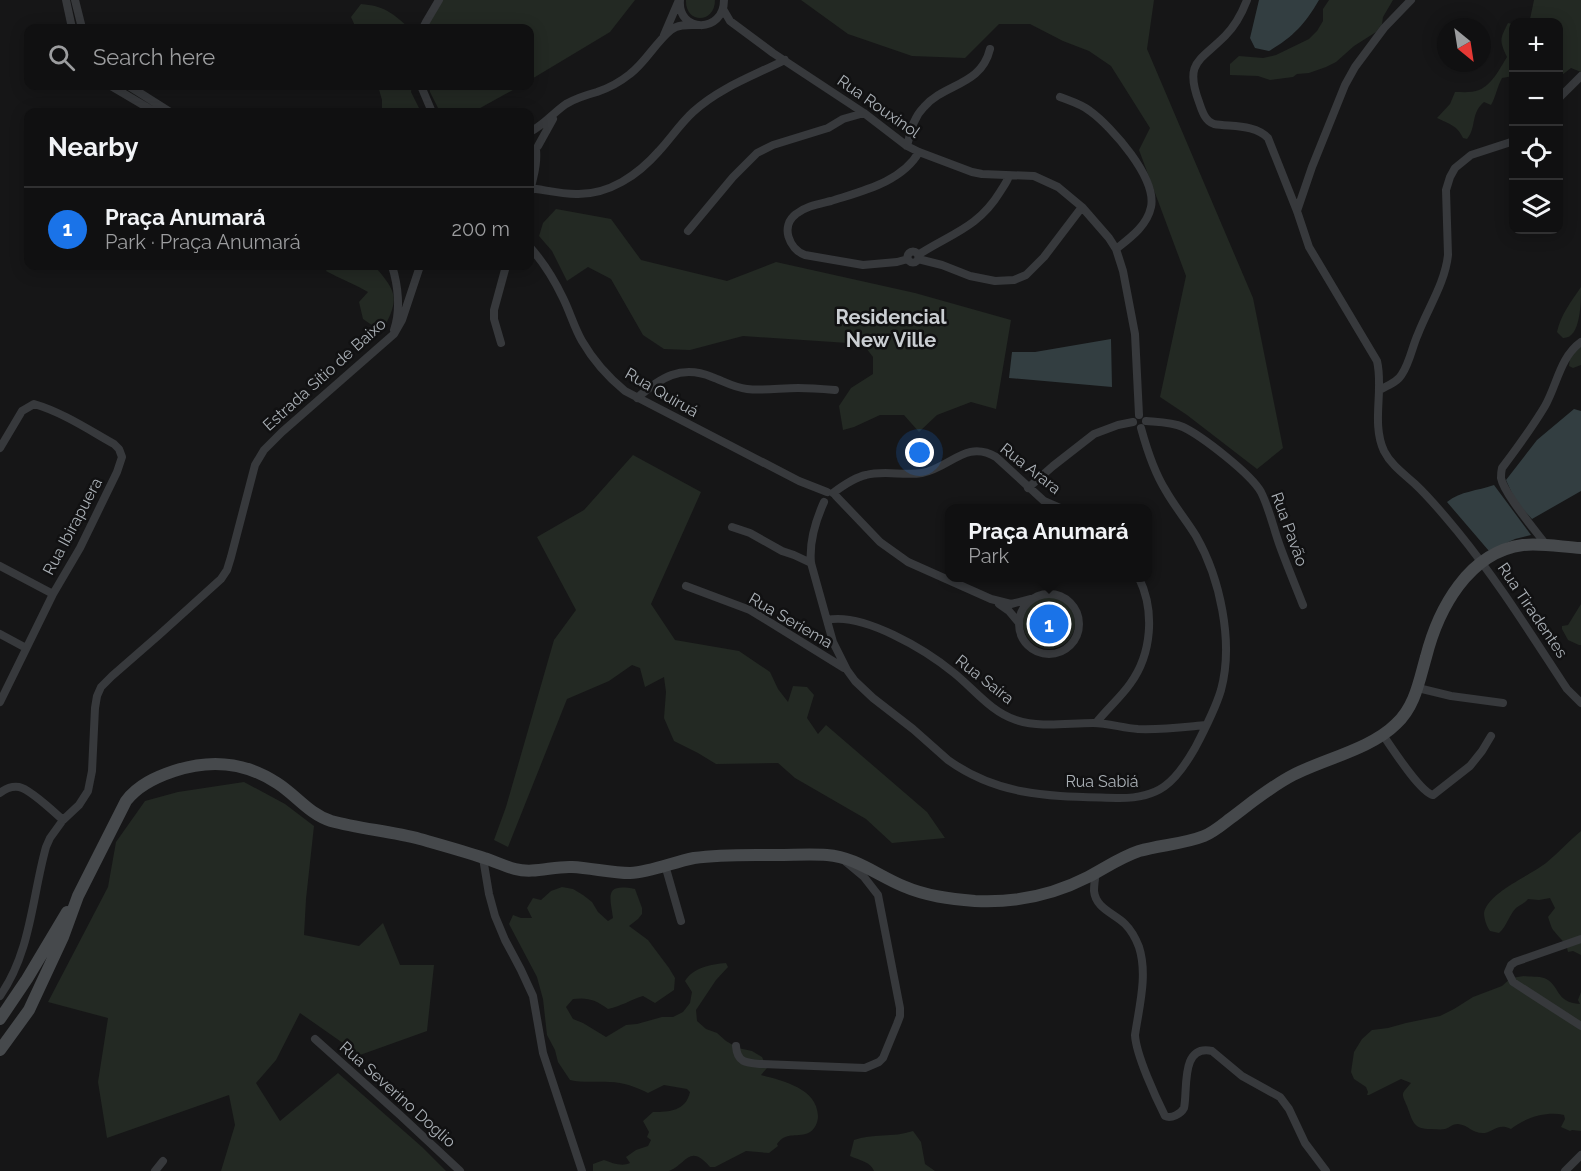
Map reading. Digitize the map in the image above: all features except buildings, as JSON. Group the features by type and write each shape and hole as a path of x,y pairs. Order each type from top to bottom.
{"main road":[{"path":"1,1044 29,1010 63,937 78,896 122,807 132,793 160,775 201,764 228,765 261,774 291,793 310,811 328,820 416,838 525,871 573,867 631,873 680,861 716,856 824,855 852,860 891,881 923,894 943,898 981,901 1038,896 1085,879 1123,857 1141,850 1202,837 1273,786 1383,735 1406,713 1413,701 1443,610 1455,589 1466,576 1495,554 1509,548 1525,545 1581,548"},
{"path":"0,1018 78,896"}],"street":[{"path":"66,0 71,24"},
{"path":"75,0 81,24"},
{"path":"425,24 439,0"},
{"path":"680,0 681,12 691,23 698,25"},
{"path":"661,40 680,0"},
{"name":"Rua Tiradentes","path":"1247,0 1233,27 1195,64 1194,85 1205,116 1209,122 1253,129 1265,135 1297,211 1309,247 1377,361 1379,370 1378,415 1384,452 1440,510 1483,562 1567,689 1581,703"},
{"path":"1297,211 1345,85 1355,67 1384,28 1411,0"},
{"path":"534,129 566,104 621,80 643,63 671,30 688,25 711,24 717,19 723,4"},
{"name":"Rua Rouxinol","path":"723,4 730,21"},
{"name":"Rua Rouxinol","path":"717,19 730,21 773,53 864,113 907,146 972,172 1034,177 1058,187 1082,207 1104,231 1116,249 1123,271 1133,315 1140,421"},
{"path":"907,146 913,122 923,108 933,99 977,74 986,62 990,49"},
{"path":"764,70 773,53"},
{"path":"534,181 574,194 587,194 610,188 648,163 693,112 722,91 785,60"},
{"path":"1563,94 1581,76"},
{"path":"118,90 148,108"},
{"path":"135,90 164,108"},
{"path":"423,90 430,108"},
{"path":"1060,97 1087,108 1113,131 1133,158 1149,189 1151,206 1145,221 1116,249"},
{"path":"843,119 849,103"},
{"path":"534,171 537,165 534,150 558,111"},
{"path":"688,231 738,171 757,153 773,145 828,128 843,119 864,113"},
{"path":"1379,390 1396,381 1403,373 1443,279 1448,255 1446,190 1450,177 1455,168 1471,155 1509,143"},
{"path":"919,152 914,162 895,176 797,213 791,218 787,227 788,236 796,250 805,255 862,265 885,263 914,256 961,232 976,221 989,208 1009,176"},
{"path":"996,175 1002,189"},
{"path":"914,256 970,276 1002,281 1014,280 1026,275 1044,257 1082,207"},
{"name":"Rua Quiruá","path":"534,252 550,274 582,341 612,380 625,391 830,498 848,509 880,542 908,562 945,578"},
{"path":"391,338 397,317 397,283 394,270"},
{"name":"Estrada Sítio de Baixo","path":"0,996 12,977 23,951 46,847 63,820 79,805 88,791 94,708 96,696 101,687 221,579 231,557 255,465 264,450 391,338 402,320 419,270"},
{"path":"501,343 494,310 505,270"},
{"path":"397,283 405,290 413,289"},
{"path":"1548,546 1504,487 1502,468 1546,405 1570,351 1581,342"},
{"path":"637,398 663,378 689,371 749,390 797,388 835,390"},
{"name":"Rua Ibirapuera","path":"0,448 22,411 34,404 114,444 122,457 81,548 53,594 0,702"},
{"name":"Rua Pavão","path":"1029,488 1094,434 1118,425 1140,421 1183,427 1234,463 1256,484 1303,605"},
{"name":"Rua Sabiá","path":"830,498 818,516 810,552 811,563 838,654 855,681 963,770 992,784 1018,791 1080,797 1132,799 1143,797 1161,789 1178,775 1206,725 1221,687 1224,673 1225,637 1219,595 1210,566 1189,525 1165,491 1154,467 1140,421"},
{"name":"Rua Arara","path":"830,498 865,475 924,472 941,466 955,457 979,451 996,457 1044,501 1051,504"},
{"path":"732,526 811,563"},
{"path":"794,555 810,552"},
{"path":"0,566 53,594"},
{"name":"Rua Quiruá","path":"953,582 992,599"},
{"path":"1096,723 1129,686 1143,659 1148,637 1149,615 1141,582"},
{"name":"Rua Seriema","path":"686,586 750,610 847,670"},
{"path":"992,599 1011,604 1041,594 1051,593 1061,596 1076,610 1079,620 1079,631 1067,648 1058,653 1037,652 1022,638 1018,628 1021,610 1031,599"},
{"path":"992,599 1006,608 1019,623"},
{"name":"Rua Saíra","path":"827,620 836,618 852,621 875,627 905,640 942,664 987,703 1013,719 1049,724 1096,723 1147,729 1206,725"},
{"path":"0,634 26,648"},
{"path":"1418,688 1451,696 1503,703"},
{"path":"1383,735 1416,781 1427,793 1433,795 1477,759 1491,736"},
{"path":"0,793 12,787 21,787 63,820"},
{"path":"736,1046 741,1060 747,1063 784,1066 865,1068 879,1062 885,1053 900,1012 880,903 872,887 838,856"},
{"path":"483,858 495,916 533,996 543,1053 582,1171"},
{"path":"665,865 681,921"},
{"path":"1096,872 1094,890 1096,897 1108,913 1125,923 1139,946 1143,977 1135,1035 1136,1043 1165,1116 1168,1118 1183,1111 1187,1070 1192,1059 1201,1051 1212,1051 1242,1076 1280,1097 1289,1109 1305,1143 1326,1171"},
{"path":"1581,939 1523,958 1511,965 1508,972 1513,982 1581,1026"},
{"name":"Rua Severino Doglio","path":"315,1039 460,1171"},
{"path":"1565,1171 1581,1155"},
{"path":"155,1171 163,1161"}],"shaded area":[{"path":"438,0 635,0 610,32 534,78 534,24 429,24"},
{"path":"686,0 715,0 714,8 706,17 695,17 690,14"},
{"path":"801,0 1154,0 1147,49 1253,298 1283,448 1257,469 1160,397 1186,276 1139,150 1150,128 1111,66 1089,51 1030,24 999,24 965,58 912,56 848,34"},
{"path":"1259,0 1319,0 1298,29 1269,51 1255,48 1250,38"},
{"path":"1329,0 1393,0 1376,32 1326,67 1293,77 1270,80 1258,76 1230,75 1230,64 1239,56 1263,58 1276,55 1309,39 1323,21 1323,9"},
{"path":"1534,0 1581,0 1581,72 1571,68 1563,74 1563,18 1530,18"},
{"path":"361,4 387,10 405,24 354,24 351,17"},
{"path":"1509,23 1509,77 1502,78 1491,105 1484,102 1480,107 1470,134 1467,139 1463,138 1455,128 1437,118 1450,104 1455,92 1470,92 1484,88 1495,76 1507,57 1501,40"},
{"path":"379,90 411,90 419,108 382,108"},
{"path":"430,90 513,90 480,108 438,108"},
{"path":"556,209 611,219 641,260 727,281 776,262 915,293 1011,320 996,409 971,402 937,415 919,432 904,415 880,415 843,430 839,406 851,388 873,374 873,357 863,344 743,336 690,350 664,349 643,335 611,279 588,267 567,281 552,251 539,236 543,223"},
{"path":"378,270 390,286 394,299 391,313 382,332 363,319 359,302 368,292 326,271"},
{"path":"1581,287 1577,326 1569,337 1563,338 1557,332 1561,319"},
{"path":"1111,339 1112,387 1009,378 1012,352 1035,352"},
{"path":"1581,342 1581,365 1573,368 1569,366 1570,358"},
{"path":"1574,409 1581,411 1581,491 1532,519 1516,502 1506,480 1537,440"},
{"path":"633,455 701,492 651,604 675,640 739,651 770,672 778,689 788,702 793,686 807,687 814,695 807,718 818,734 826,725 927,812 945,838 892,843 866,819 795,778 778,763 716,764 674,741 664,718 666,692 664,677 645,687 640,668 632,665 609,681 567,699 508,847 494,840 506,807 554,640 576,610 537,537 584,510"},
{"path":"1494,485 1531,535 1515,539 1489,551 1447,502 1464,493"},
{"path":"1044,597 1054,597 1068,604 1075,623 1068,642 1054,649 1044,649 1034,645 1027,638 1023,628 1023,618 1027,608 1034,601"},
{"path":"1581,604 1581,645 1579,645 1568,640 1562,626 1568,625"},
{"path":"244,782 285,804 314,826 304,935 359,946 383,923 400,965 434,965 427,1031 360,1055 300,1013 276,1060 256,1083 280,1121 338,1073 446,1171 221,1171 235,1125 229,1095 107,1138 98,1082 108,1018 48,1002 108,887 116,842 145,801 178,792"},
{"path":"1581,831 1581,955 1573,951 1568,952 1552,928 1548,917 1555,908 1550,898 1528,899 1516,908 1499,933 1490,931 1484,913 1493,898 1546,863"},
{"path":"562,887 573,889 583,895 608,921 613,918 611,893 618,888 635,889 642,914 629,926 648,940 675,978 674,990 655,1003 643,996 608,1009 592,1000 573,999 566,1007 573,1019 606,1037 626,1025 662,1017 673,1017 683,1012 690,1003 692,992 685,981 688,977 703,968 726,963 728,967 716,980 696,1010 697,1021 738,1048 752,1051 762,1057 767,1068 761,1075 788,1083 805,1092 816,1106 818,1118 813,1129 806,1134 785,1137 769,1153 746,1151 715,1167 710,1167 703,1160 693,1156 688,1157 669,1171 593,1171 593,1164 604,1160 620,1165 630,1163 626,1157 648,1146 651,1140 647,1137 649,1132 643,1121 653,1112 671,1111 681,1107 690,1092 687,1089 664,1085 648,1093 620,1083 570,1080 558,1062 547,1035 543,999 537,977 509,924 513,915 532,918 527,908 533,898 541,900 551,891"},
{"path":"1542,977 1553,984 1562,997 1572,1003 1580,1004 1578,1000 1581,992 1581,1131 1570,1131 1561,1127 1565,1119 1564,1115 1557,1114 1536,1116 1511,1129 1500,1127 1485,1133 1458,1124 1443,1129 1420,1128 1412,1120 1403,1096 1411,1083 1401,1079 1367,1095 1366,1087 1354,1079 1351,1072 1354,1052 1362,1039 1372,1030 1440,1016 1473,997 1502,986 1511,978"},
{"path":"913,1131 921,1142 925,1164 935,1171 874,1171 867,1163 850,1156 854,1140"}],"place":[{"name":"Praça Anumará","path":"1049,624"}],"district":[{"name":"Residencial New Ville","path":"891,328"}]}
